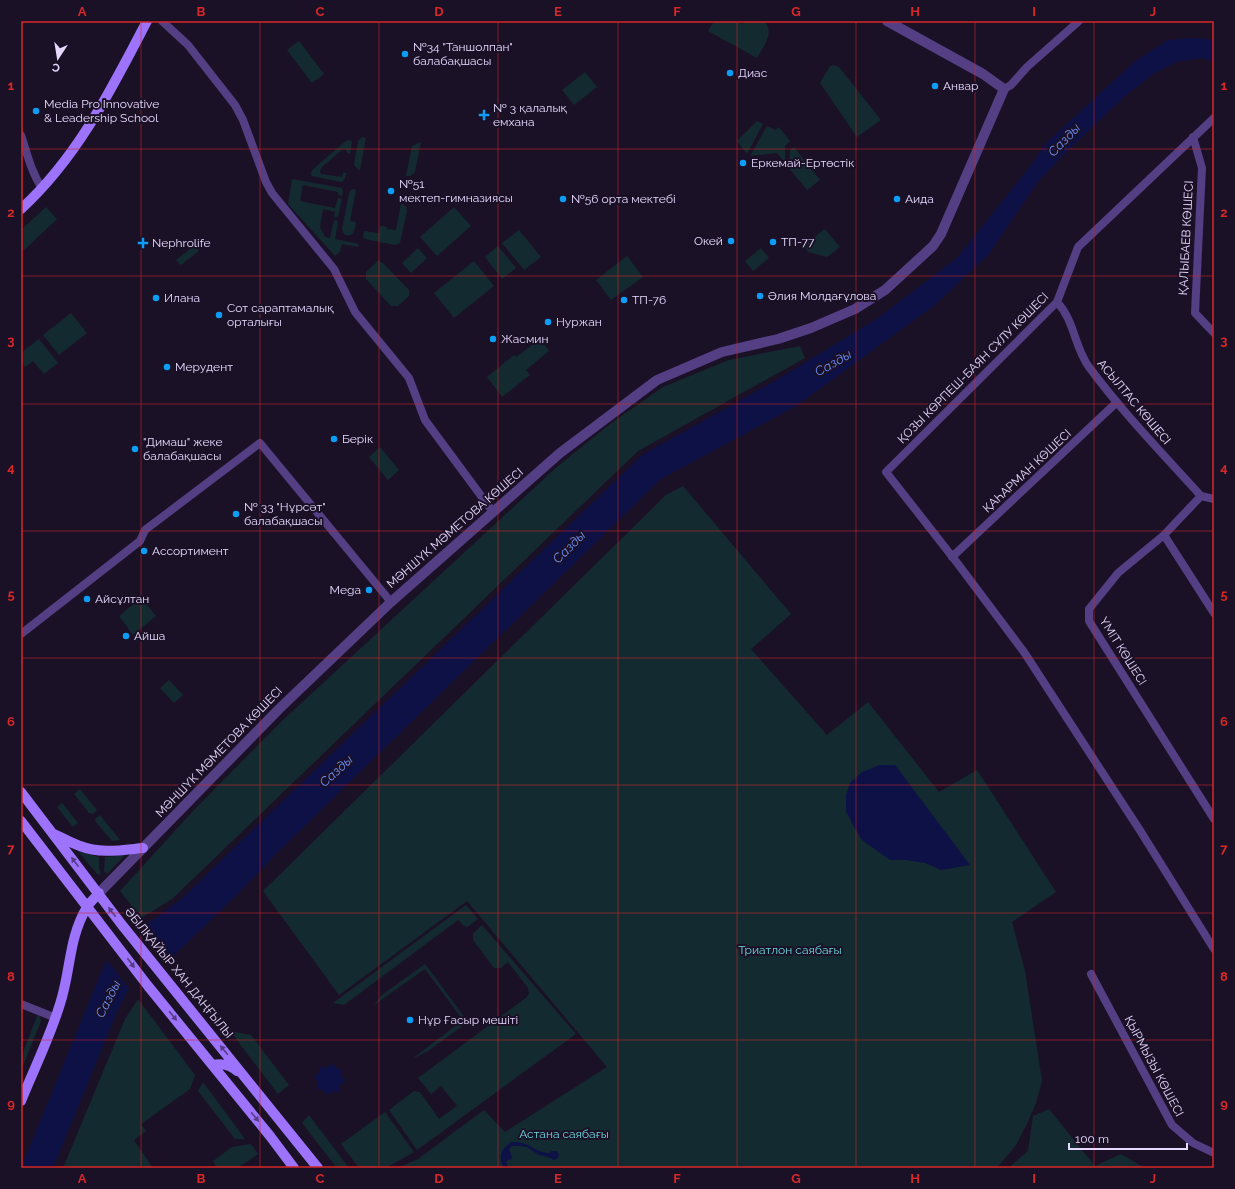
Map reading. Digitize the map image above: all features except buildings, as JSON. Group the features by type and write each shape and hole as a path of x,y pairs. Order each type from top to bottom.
{"main road":[{"path":"21,209 42,188 70,155 91,125 147,21"},
{"name":"ӘБІЛҚАЙЫР ХАН ДАҢҒЫЛЫ","path":"21,792 126,930 318,1168"},
{"path":"40,817 24,825 148,986 213,1065 294,1168"},
{"path":"53,833 80,846 93,850 109,851 143,848"},
{"name":"МӘНШҮК МӘМЕТОВА КӨШЕСІ","path":"21,1101 56,1018 64,987 73,939 78,924 87,906 99,893"},
{"path":"213,1065 220,1063 233,1067 250,1082"}],"street":[{"path":"162,21 188,45 235,105 244,120 266,182 272,193 334,269 355,312 409,378 425,420 493,512"},
{"path":"887,21 983,74 1004,89 1011,85 1027,67 1079,21"},
{"name":"МӘНШҮК МӘМЕТОВА КӨШЕСІ","path":"99,893 262,725 391,602 560,453 657,380 722,352 778,339 811,328 855,309 885,290 933,246 941,234 1004,89"},
{"name":"ҚОЗЫ КӨРПЕШ-БАЯН СҰЛУ КӨШЕСІ","path":"952,557 886,472 1057,302 1078,247 1214,118"},
{"path":"21,135 28,160 36,180 42,188"},
{"name":"ҚАЛЫБАЕВ КӨШЕСІ","path":"1193,137 1202,168 1195,312 1214,333"},
{"name":"АСЫЛТАС КӨШЕСІ","path":"1057,302 1070,321 1087,366 1201,496"},
{"name":"ҚАҺАРМАН КӨШЕСІ","path":"952,557 1117,402"},
{"path":"21,634 140,541 145,530 260,443 391,602"},
{"path":"1201,496 1214,500"},
{"name":"ҮМІТ КӨШЕСІ","path":"1201,496 1164,535 1118,573 1089,609 1089,621 1214,819"},
{"path":"1164,535 1214,613"},
{"path":"952,557 1024,652 1214,949"},
{"name":"ҚЫРМЫЗЫ КӨШЕСІ","path":"1092,974 1172,1125 1193,1143 1214,1153"},
{"path":"21,1004 56,1018"}],"green space":[{"path":"714,21 735,21 742,24 744,21 765,21 769,31 767,40 757,58 708,31"},
{"path":"299,41 324,74 312,83 287,50"},
{"path":"834,65 839,67 881,120 857,137 820,83 830,66"},
{"path":"585,72 597,87 574,105 562,90"},
{"path":"757,121 763,124 747,154 737,141"},
{"path":"767,126 775,130 779,127 790,141 785,146 785,163 777,153 750,156"},
{"path":"362,137 366,138 360,170 354,165 358,141"},
{"path":"347,140 352,141 350,154 347,153 346,149 343,149 321,168 320,172 321,174 342,177 343,172 347,173 344,180 341,182 312,176 312,170"},
{"path":"421,142 415,172 410,176 406,176 412,146"},
{"path":"794,147 820,180 807,190 789,168 790,150"},
{"path":"292,179 342,188 342,196 338,195 338,192 303,185 300,201 335,208 338,198 342,199 338,217 334,217 335,212 323,209 320,227 325,237 330,238 334,220 338,221 335,239 359,244 358,247 342,244 340,252 335,256 288,204"},
{"path":"352,189 356,190 350,221 356,222 353,233 351,235 347,235 344,234 342,229 349,193"},
{"path":"401,203 406,206 407,211 400,243 395,245 365,239 363,236 364,231 379,233 380,226 387,227 387,229 396,230"},
{"path":"46,207 57,219 21,253 21,230"},
{"path":"454,207 471,226 437,256 420,237"},
{"path":"825,229 840,247 827,257 808,252 804,245"},
{"path":"519,230 541,257 524,270 502,243"},
{"path":"195,245 199,251 181,265 176,260"},
{"path":"498,246 516,268 502,279 485,257"},
{"path":"418,248 427,258 411,273 402,263"},
{"path":"761,248 769,258 753,271 745,261"},
{"path":"627,256 643,277 611,300 596,280"},
{"path":"378,261 383,263 409,290 409,296 398,306 391,306 366,279 366,272"},
{"path":"474,261 494,286 454,318 434,293"},
{"path":"71,313 87,333 59,355 43,335"},
{"path":"39,339 58,363 44,374 33,361 25,367 21,362 21,353"},
{"path":"540,339 549,351 526,370 530,375 502,397 487,377 514,355 516,357"},
{"path":"800,346 805,358 638,451 172,899 141,918 120,891 193,811 282,721 558,466 610,424 663,387 729,360"},
{"path":"380,447 399,470 388,480 369,457"},
{"name":"Триатлон саябағы","path":"683,486 791,614 751,649 827,735 868,702 939,792 977,770 1056,892 1012,922 1025,971 1042,1081 1036,1103 1027,1124 1016,1145 997,1168 397,1168 418,1159 484,1110 505,1132 607,1067 467,901 339,995 263,891 666,495"},
{"path":"141,598 156,616 133,635 119,616"},
{"path":"169,680 183,695 174,703 160,688"},
{"path":"80,789 97,810 93,814 89,813 74,794"},
{"path":"62,803 78,823 73,827 57,807"},
{"path":"100,815 120,840 112,841 95,821"},
{"path":"78,851 99,857 99,868 101,875 97,874"},
{"path":"127,853 107,874 104,871 105,857 118,856"},
{"path":"466,905 478,919 467,927 458,920 344,1005 333,1003"},
{"path":"482,925 576,1034 417,1150 389,1110 414,1091 420,1092 439,1119 457,1106 441,1086 431,1094 418,1078 527,997 529,993 528,988 508,962 501,968 494,968 473,940 473,934"},
{"path":"425,964 468,1022 428,1051 412,1059 463,1020 425,969 374,1005 382,995"},
{"path":"138,999 195,1075 190,1089 141,1124 146,1131 134,1140 153,1168 63,1168 125,1019"},
{"path":"38,1014 41,1021 21,1071 21,1057"},
{"path":"230,1031 251,1035 289,1085 278,1094"},
{"path":"203,1082 245,1139 235,1139 198,1091"},
{"path":"1049,1109 1095,1166 1121,1154 1145,1168 1008,1168 1028,1151 1033,1116"},
{"path":"385,1112 414,1152 386,1168 359,1168 341,1144"},
{"path":"309,1115 349,1168 337,1168 302,1123"},
{"path":"251,1144 258,1154 238,1168 217,1168 213,1161 232,1147"}],"water":[{"name":"Сазды","path":"1190,38 1214,41 1214,62 1202,58 1176,62 1152,75 1124,97 1063,155 1037,183 989,254 935,305 796,406 661,479 164,965 128,990 119,1007 53,1168 21,1168 105,963 147,924 180,900 642,455 780,378 878,318 958,257 1032,164 1045,144 1134,62 1168,40"},
{"path":"880,765 895,765 970,865 941,870 925,863 906,860 890,860 862,840 846,811 846,795 850,783 862,772"},
{"path":"332,1063 336,1068 342,1070 341,1076 345,1081 340,1085 339,1092 333,1091 328,1095 323,1090 317,1089 318,1082 314,1077 319,1073 320,1067 327,1068"},
{"path":"511,1142 523,1143 539,1151 549,1153 552,1151 557,1151 559,1155 557,1159 554,1160 539,1155 527,1147 512,1146 509,1149 512,1157 506,1161 508,1168 504,1168 501,1160 501,1154 504,1148"}],"pier":[{"path":"142,927 170,962 130,990 106,959"}],"place":[{"name":"№34 \"Таншолпан\" балабақшасы","path":"405,54"},
{"name":"Диас","path":"730,73"},
{"name":"Анвар","path":"935,86"},
{"name":"Media Pro Innovative & Leadership School","path":"36,111"},
{"name":"№ 3 қалалық емхана","path":"484,115"},
{"name":"Еркемай-Ертөстік","path":"743,163"},
{"name":"№51 мектеп-гимназиясы","path":"391,191"},
{"name":"№56 орта мектебі","path":"563,199"},
{"name":"Аида","path":"897,199"},
{"name":"Окей","path":"731,241"},
{"name":"ТП-77","path":"773,242"},
{"name":"Nephrolife","path":"143,243"},
{"name":"Әлия Молдағұлова","path":"760,296"},
{"name":"Илана","path":"156,298"},
{"name":"ТП-76","path":"624,300"},
{"name":"Сот сараптамалық орталығы","path":"219,315"},
{"name":"Нуржан","path":"548,322"},
{"name":"Жасмин","path":"493,339"},
{"name":"Мерудент","path":"167,367"},
{"name":"Берік","path":"334,439"},
{"name":"\"Димаш\" жеке балабақшасы","path":"135,449"},
{"name":"№ 33 \"Нұрсәт\" балабақшасы","path":"236,514"},
{"name":"Ассортимент","path":"144,551"},
{"name":"Mega","path":"369,590"},
{"name":"Айсұлтан","path":"87,599"},
{"name":"Айша","path":"126,636"},
{"name":"Нұр Ғасыр мешіті","path":"410,1020"}],"park label":[{"name":"Астана саябағы","path":"564,1134"}]}
